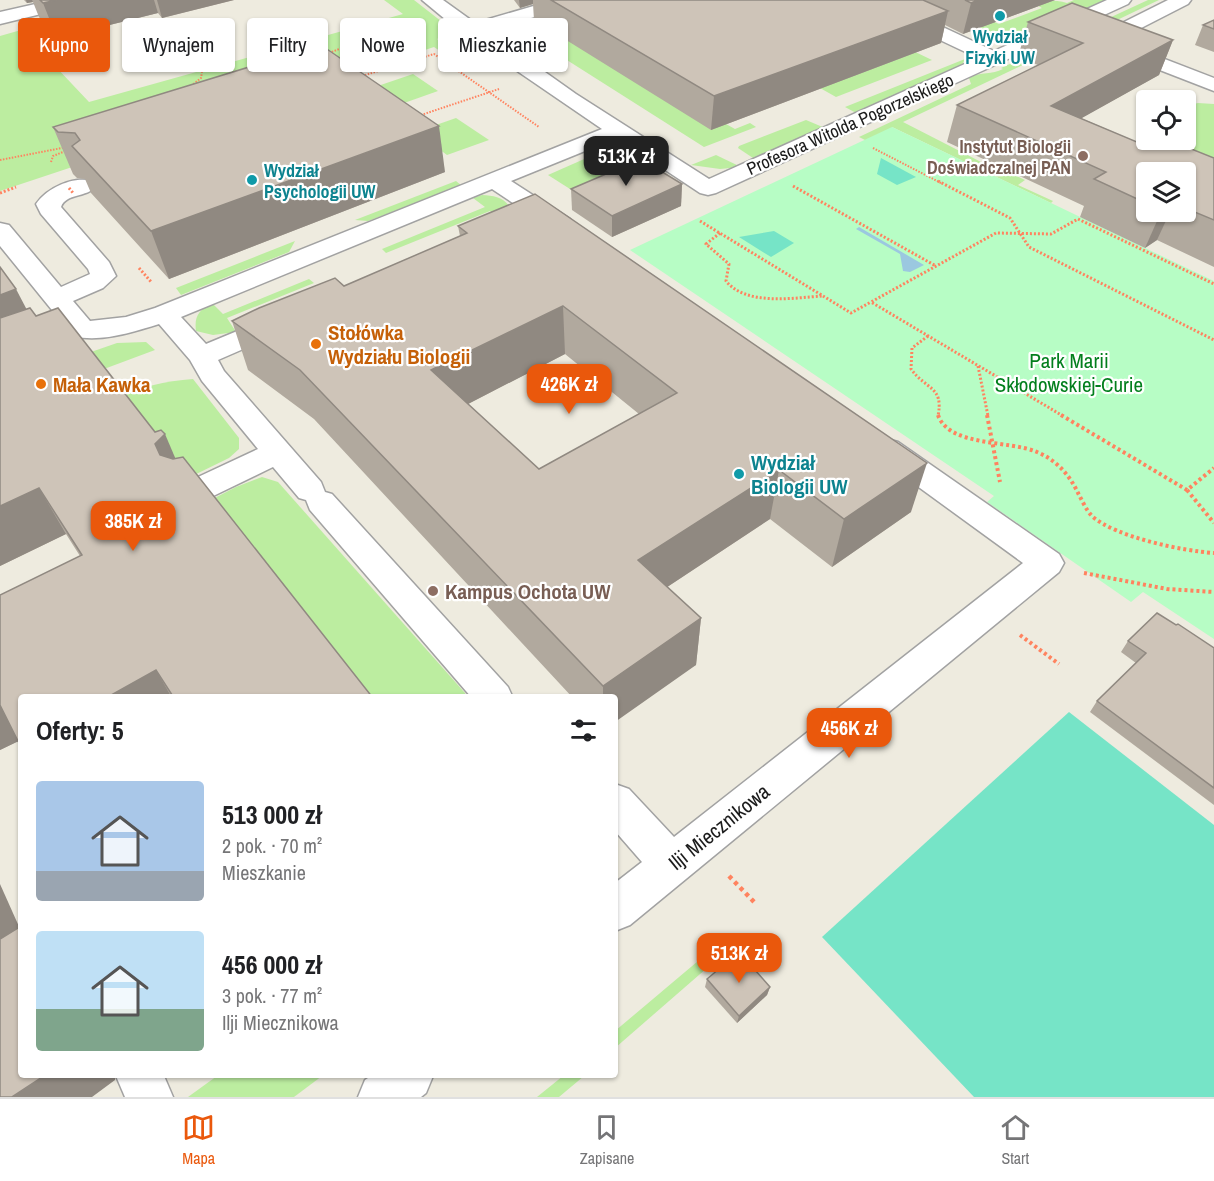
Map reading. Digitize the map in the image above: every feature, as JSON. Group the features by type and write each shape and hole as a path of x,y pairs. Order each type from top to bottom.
{"street":[{"path":"0,18 76,0"},
{"path":"430,0 454,18"},
{"path":"511,18 573,0"},
{"path":"870,0 994,58"},
{"name":"Profesora Witolda Pogorzelskiego","path":"618,130 708,188 1122,0"},
{"path":"1182,0 1101,40 1214,85"},
{"path":"532,72 618,130"},
{"path":"0,230 56,298 72,335 128,325 164,315 618,130"},
{"path":"495,180 529,216 586,241"},
{"path":"56,298 94,283 103,276 100,267 49,209 48,204 57,195 72,187"},
{"path":"202,356 300,314"},
{"path":"164,315 202,356 212,375 277,452 491,694"},
{"path":"868,436 1047,563"},
{"path":"194,492 277,452"},
{"name":"Ilji Miecznikowa","path":"618,908 1047,563"},
{"path":"618,805 672,864"},
{"path":"141,1078 149,1097"},
{"path":"382,1097 406,1078"}],"path":[{"path":"328,54 399,28 420,17"},
{"path":"362,76 434,54 547,132"},
{"path":"188,88 201,78 202,72"},
{"path":"418,117 506,86"},
{"path":"837,130 1010,218 1029,247 1214,340"},
{"path":"0,160 76,147 53,156 50,164"},
{"path":"791,185 936,267"},
{"path":"699,220 851,314 996,233 1051,234 1078,219 1214,284"},
{"path":"720,233 709,239 706,244 729,264 726,280 733,289 750,296 795,298 822,296"},
{"path":"871,302 1187,490 1213,520"},
{"path":"928,336 912,348 911,369 921,382 941,396 943,403 938,416 944,428 958,436 1021,446 1056,463 1071,479 1092,516 1110,528 1214,553"},
{"path":"978,366 1005,515 992,522"},
{"path":"1187,490 1214,468"},
{"path":"1047,563 1094,576 1146,585 1214,592"}],"green space":[{"path":"384,0 414,0 438,19 438,50 434,47 426,50 426,18 389,18 403,14"},
{"path":"943,0 999,24 1042,8 1031,2 1067,3 1074,0 1107,0 1013,43 929,5"},
{"path":"1148,0 1159,0 903,122 983,163 986,162 1025,180 1018,185 1053,201 1051,203 892,127 897,156 859,137 971,84 969,78 973,76 999,71 1003,69 1001,68"},
{"path":"592,5 726,124 735,129 750,123 756,127 704,147 568,61 568,18 552,18"},
{"path":"18,31 18,72 61,72 89,102 196,72 235,72 235,61 247,58 247,72 328,72 328,35 340,32 340,72 359,72 0,191 0,36"},
{"path":"882,36 932,60 836,97 820,88 911,54"},
{"path":"965,59 957,68 858,114 845,107"},
{"path":"413,74 438,91 390,108 366,90"},
{"path":"1196,103 1214,104 1214,187 1196,178 1196,162 1167,162 1152,150 1196,150"},
{"path":"456,118 489,140 447,155 416,132"},
{"path":"806,120 825,128 756,160 738,148 739,146"},
{"name":"Park Marii Skłodowskiej-Curie","path":"892,127 1214,281 1214,639 1143,592 1131,602 987,502 994,496 630,250"},
{"path":"608,146 634,151 655,165 636,173 600,147"},
{"path":"716,155 741,167 720,169 691,165"},
{"path":"591,156 622,179 581,196 548,175"},
{"path":"881,158 916,177 897,185 877,174"},
{"path":"456,181 462,186 368,221 355,220"},
{"path":"482,195 497,197 509,206 503,220 490,211 386,253 382,249 485,207 473,198"},
{"path":"774,231 794,243 771,257 739,237"},
{"path":"295,241 289,252 181,295 176,288"},
{"path":"309,279 314,283 227,318 236,332 213,335 196,331 198,314 212,303 223,314"},
{"path":"146,342 155,350 104,369 91,352 117,343"},
{"path":"193,379 239,438 239,449 229,458 184,480 114,399 153,385"},
{"path":"262,477 278,482 465,694 351,694 203,504"},
{"path":"1069,712 1214,825 1214,1097 974,1097 822,937"},
{"path":"723,940 730,948 618,1045 618,1028"},
{"path":"214,1078 319,1078 294,1097 188,1097"},
{"path":"561,1078 582,1078 559,1097 537,1097"}],"water":[{"path":"859,227 924,265 910,272 903,271 900,254 856,229"}],"building":[{"path":"40,0 57,0 43,3"},
{"path":"551,0 923,0 948,11 714,96"},
{"path":"1072,3 1173,40 1051,106 1136,142 1136,150 1194,150 1214,158 1214,220 1196,213 1196,162 1136,162 1136,198 1094,179 1106,172 957,105 1083,43 1028,22"},
{"path":"1214,20 1214,29 1203,25"},
{"path":"328,50 340,58 340,72 360,72 439,126 151,231 72,146 80,140 75,133 58,132 53,127 247,68 247,72 328,72"},
{"path":"641,159 682,184 612,216 571,189"},
{"name":"Wydział Biologii UW","path":"535,194 927,463 844,519 779,470 638,560 701,618 603,686 300,370 232,321 335,278 344,286 467,233 458,226","holes":["563,306 677,393 539,469 431,370"]},
{"path":"0,267 16,289 0,295"},
{"path":"30,308 36,316 58,308 155,432 161,430 165,434 155,444 160,455 173,459 183,457 370,694 171,694 156,670 113,694 18,694 18,741 0,705 0,595 82,555 39,488 0,506 0,318"},
{"path":"1157,613 1214,648 1214,788 1097,701 1146,653 1128,641"},
{"path":"18,928 18,1078 41,1078 12,1097 0,1097 0,939"},
{"path":"739,952 770,987 739,1016 707,979"}],"place":[{"name":"Wydział Fizyki UW","path":"1000,16"},
{"name":"Instytut Biologii Doświadczalnej PAN","path":"1083,156"},
{"name":"Wydział Psychologii UW","path":"252,180"},
{"name":"Stołówka Wydziału Biologii","path":"316,344"},
{"name":"Mała Kawka","path":"41,384"},
{"name":"Wydział Biologii UW","path":"739,474"},
{"name":"Kampus Ochota UW","path":"433,591"}]}
